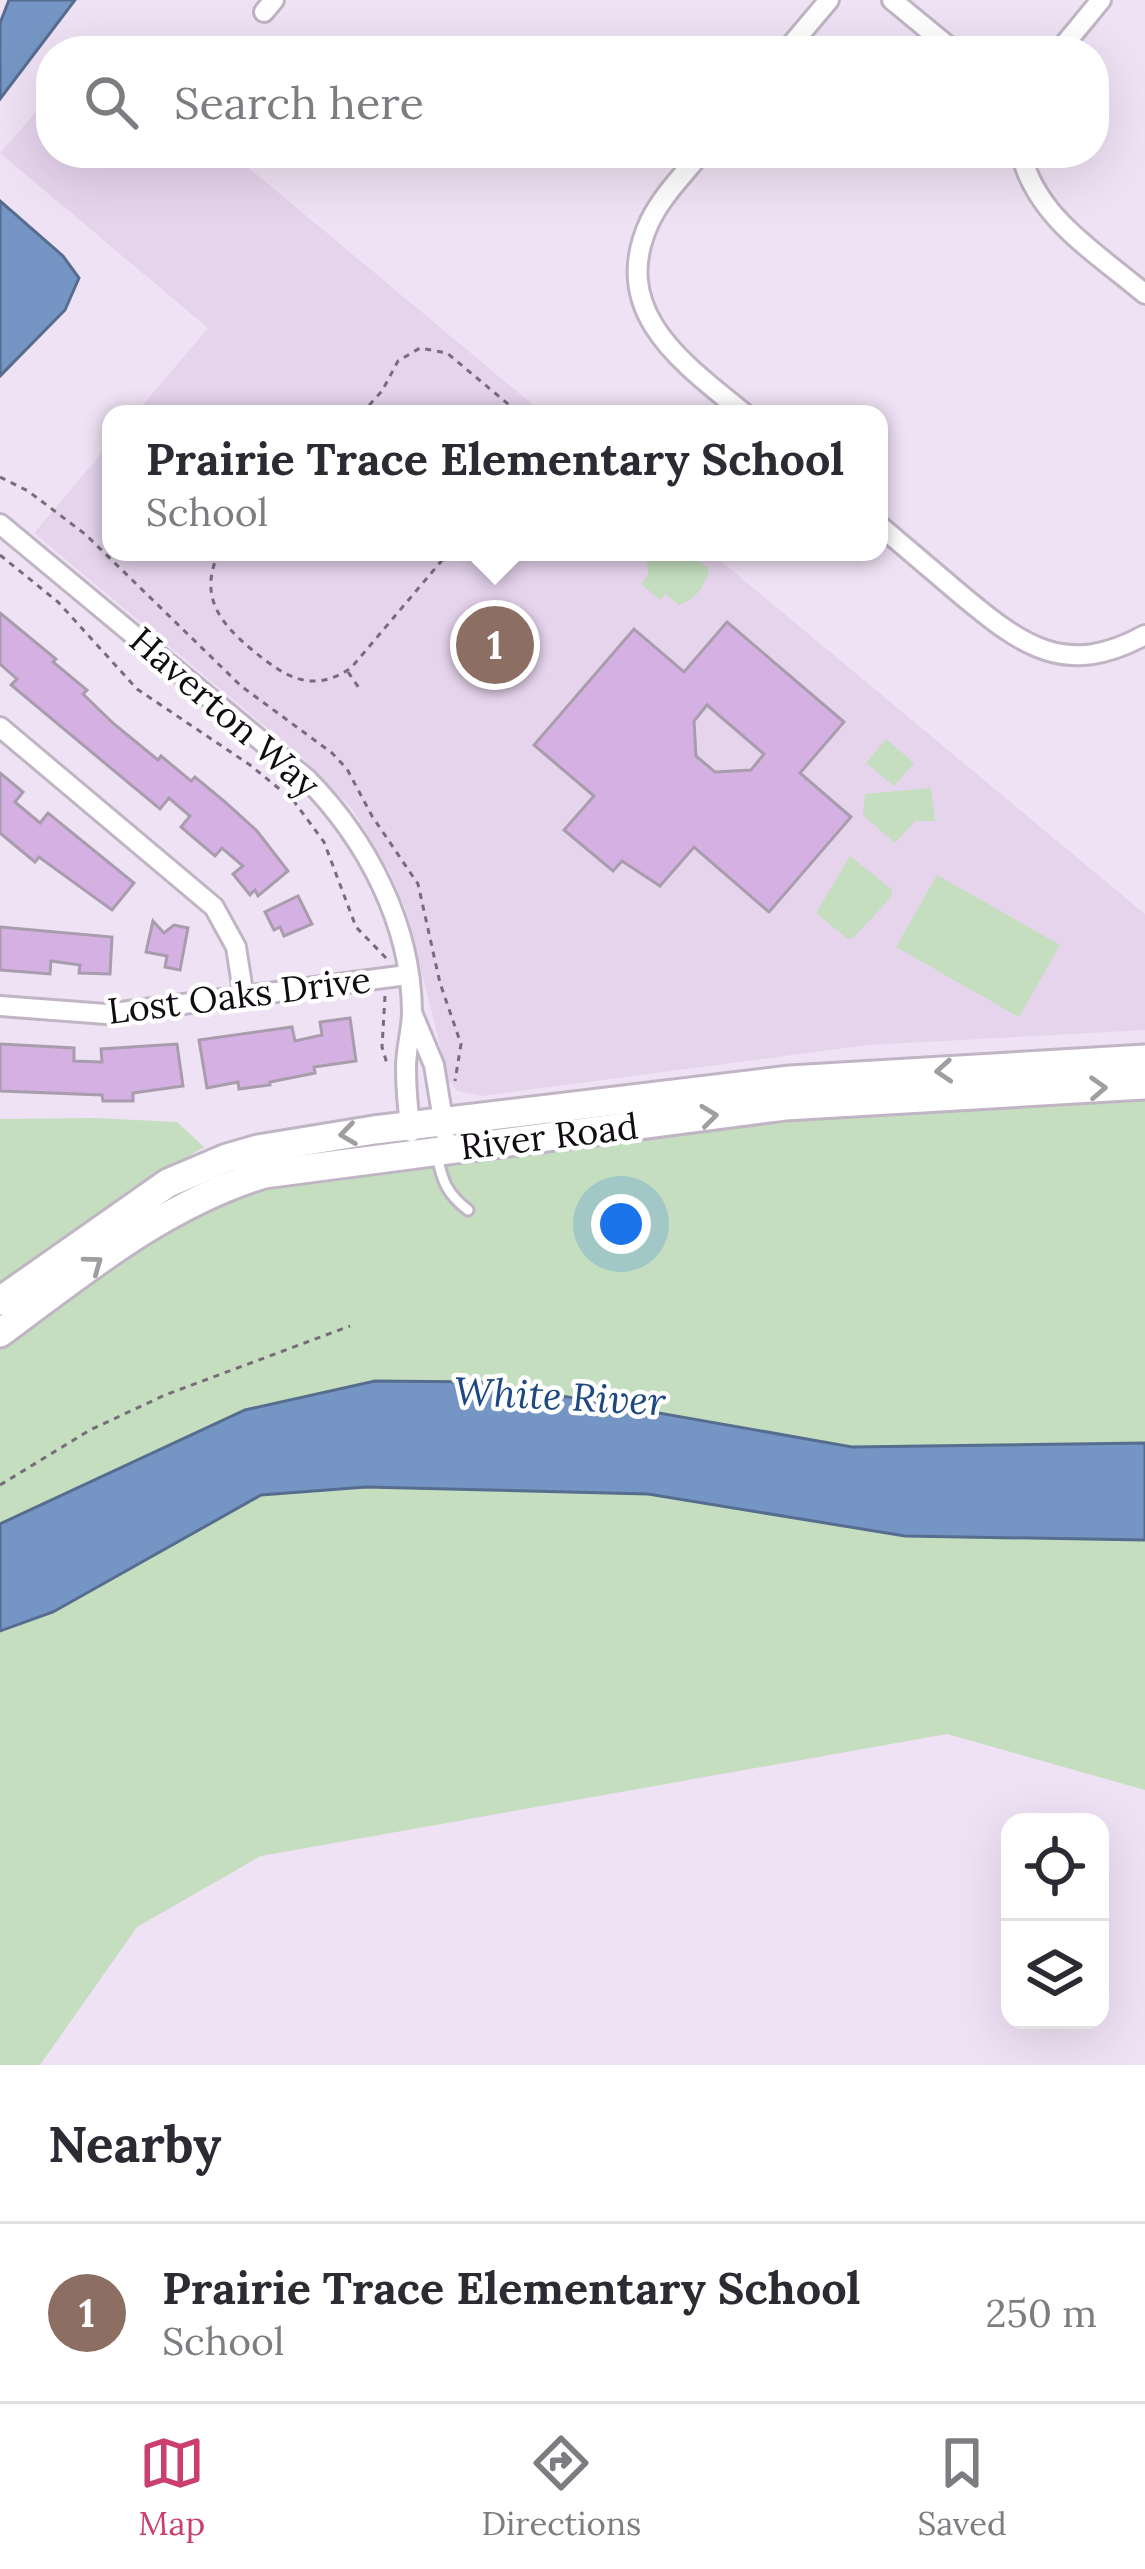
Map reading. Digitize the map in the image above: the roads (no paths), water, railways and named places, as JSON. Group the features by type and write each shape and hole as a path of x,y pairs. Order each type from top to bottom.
{"main road":[{"name":"River Road","path":"0,1333 149,1225 207,1194 264,1174 430,1140 790,1080 1145,1059"},
{"name":"River Road","path":"0,1301 141,1199 199,1168 274,1145 430,1140 842,1101 1145,1085"}],"street":[{"path":"799,36 829,0"},
{"path":"892,0 936,36"},
{"path":"1072,36 1102,0"},
{"path":"690,168 650,221 640,255 640,289 662,342 735,405"},
{"path":"1025,168 1042,203 1145,294"},
{"name":"Haverton Way","path":"0,524 328,800 378,878 403,947 398,975 434,1065 430,1140"},
{"path":"888,533 994,623 1029,646 1092,656 1145,634"},
{"path":"0,727 214,908 236,947 244,998"},
{"name":"Lost Oaks Drive","path":"0,1006 106,1014 398,975"},
{"name":"Haverton Way","path":"412,1010 406,1067 430,1140"}],"lane":[{"path":"430,1140 442,1181 452,1198 468,1210"}],"water":[{"path":"9,0 75,0 48,36 36,36 36,51 0,99 0,23"},
{"path":"0,201 63,256 79,278 65,310 0,376"},
{"name":"White River","path":"375,1381 483,1382 852,1447 1145,1443 1145,1540 905,1536 648,1494 366,1487 261,1495 53,1612 0,1631 0,1524 245,1410"}],"place":[{"name":"Prairie Trace Elementary School","path":"495,645"}]}
